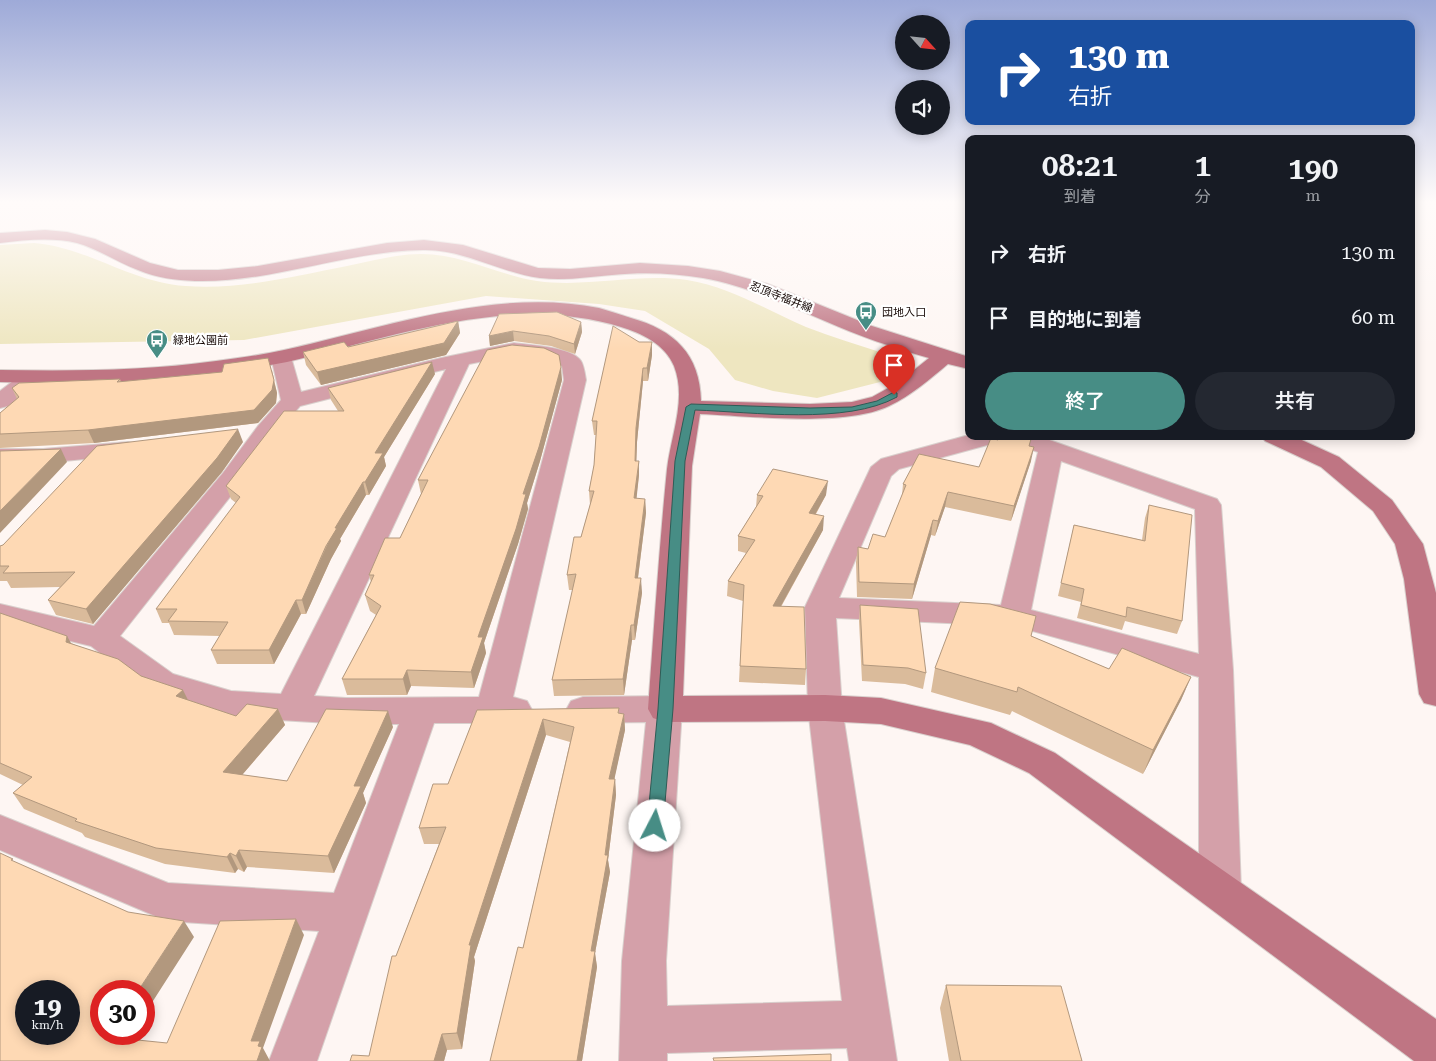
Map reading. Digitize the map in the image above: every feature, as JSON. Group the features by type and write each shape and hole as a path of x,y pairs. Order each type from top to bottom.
{"street":[{"name":"忍頂寺福井線","path":"109,251 154,270 176,275 212,275 264,271 372,251"},
{"name":"忍頂寺福井線","path":"462,251 482,258 538,273 559,274 621,269 680,268 754,285 866,331 944,357 965,361"},
{"path":"0,376 144,374 213,367 281,357 453,317 508,309 560,308 620,318 656,334 678,352 688,376 691,407 680,461 665,709 644,961 643,1046 870,1043 825,708 820,607 880,472 890,464 979,440"},
{"path":"101,638 232,478 266,431 292,401 514,349 551,353 572,363 575,380 493,710"},
{"path":"281,357 292,401"},
{"path":"691,407 810,411 852,410 880,402 908,387 944,357"},
{"path":"290,708 461,360"},
{"path":"0,401 33,377"},
{"path":"239,435 266,431"},
{"path":"1026,440 1208,505 1216,670 1220,890"},
{"path":"1282,440 1330,462 1383,506 1409,544 1419,579 1436,694"},
{"path":"0,456 94,452 148,446"},
{"path":"1014,616 1051,449"},
{"path":"67,481 94,452"},
{"path":"820,607 1014,616 1216,670"},
{"path":"0,614 101,638 161,682 231,704 346,711 420,712 825,708 880,711 978,733 1042,763 1436,1048"},
{"path":"293,1061 420,712"},
{"path":"0,832 167,902 347,913"}],"shaded area":[{"path":"0,251 71,251 147,279 186,286 206,287 247,284 287,278 393,256 421,254 451,257 522,278 556,283 668,278 703,283 733,293 806,327 886,354 890,366 888,380 817,398 773,391 735,380 709,349 645,311 599,304 486,296 244,340 0,344"}],"building":[{"path":"557,312 581,322 574,344 549,336 513,331 489,336 499,314"},
{"path":"458,321 444,343 317,372 303,352 344,342 348,347"},
{"path":"613,326 639,342 652,342 647,368 643,368 636,428 635,461 639,461 634,498 645,499 635,578 641,578 634,625 631,625 623,679 552,680 576,574 567,575 574,537 581,537 594,491 589,491 594,465 597,421 592,421"},
{"path":"512,345 544,348 559,355 561,367 539,447 523,494 526,494 516,529 478,637 483,637 471,672 407,670 403,679 342,679 381,606 365,595 374,575 369,575 385,538 400,538 428,480 418,480 487,350"},
{"path":"268,358 274,380 272,390 254,410 88,430 0,434 0,413 19,397 12,388 19,383 120,379 117,382 222,372 224,364"},
{"path":"432,362 375,453 383,453 335,528 337,528 326,546 302,600 296,600 269,650 211,650 228,622 168,621 177,609 156,609 240,497 226,486 284,411 344,411 328,388"},
{"path":"238,429 217,458 86,609 48,600 75,572 3,573 9,566 0,566 0,546 97,446"},
{"path":"990,440 1031,440 1029,446 1034,447 1014,506 948,492 938,521 933,520 914,584 859,582 858,547 868,549 873,534 885,537 906,485 903,484 919,454 979,467"},
{"path":"61,449 0,511 0,451"},
{"path":"773,469 828,481 809,513 824,516 773,606 804,607 806,669 740,666 744,585 728,581 755,540 738,536 763,496 757,495"},
{"path":"1149,505 1192,515 1182,621 1127,607 1126,617 1081,605 1084,589 1061,583 1074,525 1145,541"},
{"path":"960,602 990,604 1036,616 1031,636 1109,669 1122,648 1191,677 1153,750 1018,687 1017,692 935,668"},
{"path":"860,605 918,609 926,673 908,668 863,665"},
{"path":"0,613 67,636 66,642 118,659 141,676 183,690 176,696 236,716 247,704 278,709 223,772 287,781 326,709 388,711 354,786 361,786 328,856 239,850 236,856 230,853 227,857 156,848 75,821 77,819 13,793 32,777 0,763"},
{"path":"619,708 618,713 624,714 609,779 615,779 605,855 608,855 591,951 595,951 577,1061 490,1061 518,947 523,948 574,727 543,719 469,945 471,945 457,1033 442,1034 434,1061 350,1061 352,1055 369,1056 392,956 396,956 446,827 419,828 433,784 448,784 477,710"},
{"path":"0,853 13,859 11,860 128,912 184,921 145,980 90,980 90,1045 155,1045 155,1042 167,1043 220,921 296,919 251,1041 260,1041 258,1046 262,1047 257,1061 0,1061"},
{"path":"946,985 1061,986 1082,1061 961,1061"},
{"path":"831,1054 831,1061 714,1061 713,1058"}],"place":[{"name":"団地入口","path":"866,331"},
{"name":"緑地公園前","path":"157,359"}],"route":[{"path":"655,826 665,709 680,461 691,407 810,411 852,410 880,402 894,395"}]}
